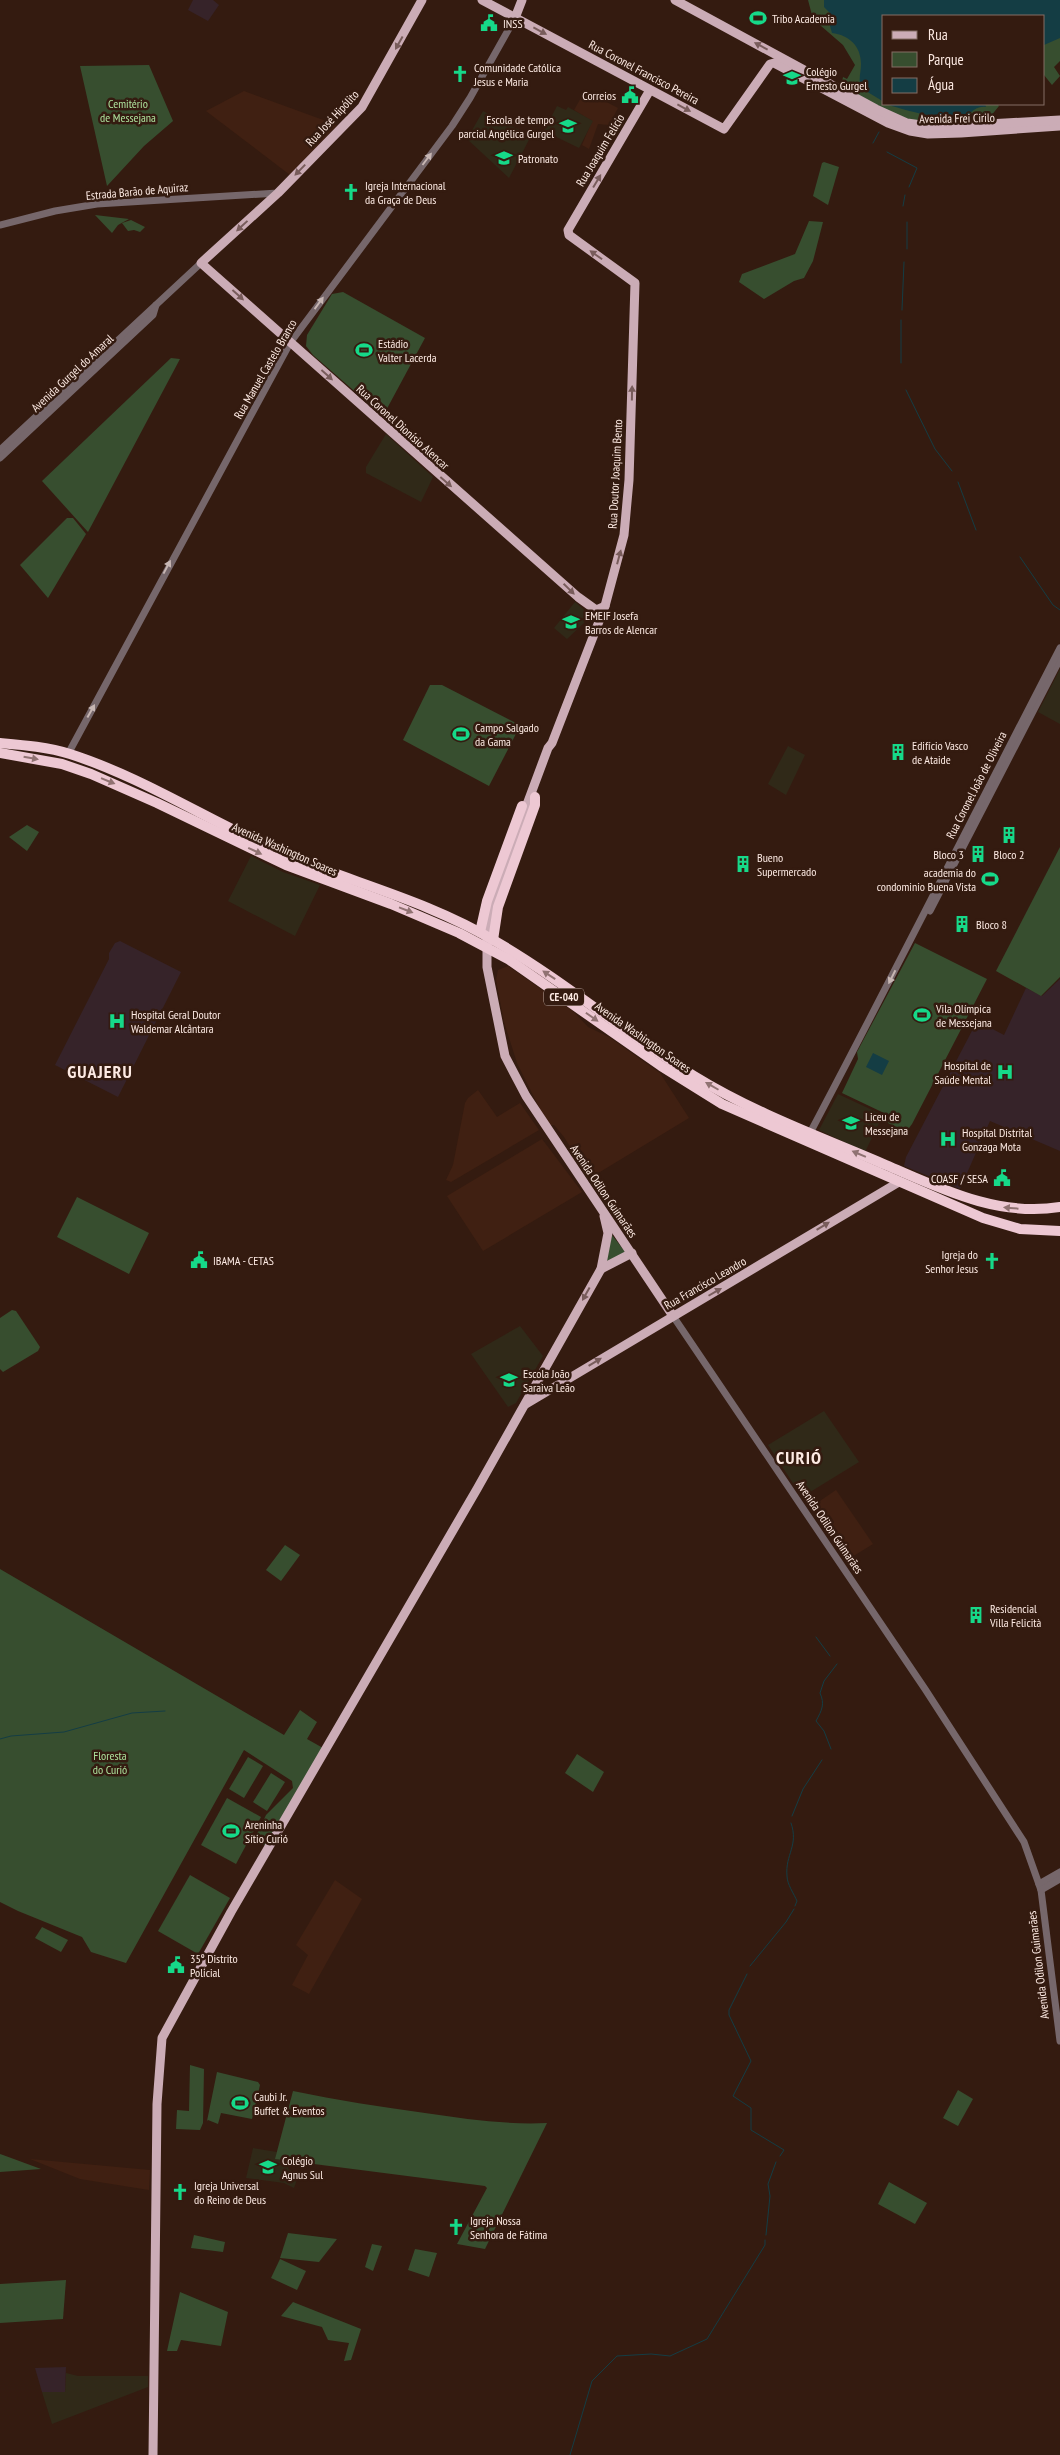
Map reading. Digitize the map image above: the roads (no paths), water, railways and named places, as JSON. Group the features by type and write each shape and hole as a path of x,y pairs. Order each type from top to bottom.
{"highway":[{"name":"Avenida Washington Soares","path":"0,743 68,754 127,778 271,848 433,910 480,932 554,978 695,1076 732,1098 810,1133 973,1201 1004,1208 1026,1210 1060,1207"},
{"name":"Avenida Washington Soares","path":"0,753 62,764 91,774 286,865 428,919 508,959 661,1066 722,1104 899,1182 1014,1228 1060,1231"},
{"path":"493,940 498,907 535,805 535,797"},
{"path":"480,932 487,901 524,809"}],"main road":[{"name":"Rua José Hipólito","path":"278,193 365,102 422,0"},
{"name":"Rua Coronel Francisco Pereira","path":"482,0 724,129 770,64 779,64 835,90"},
{"path":"515,18 522,0"},
{"path":"676,0 835,90"},
{"name":"Rua Joaquim Felício","path":"635,283 569,235 568,230 650,90"},
{"name":"Avenida Frei Cirilo","path":"835,90 890,116 927,126 944,127 1060,120"},
{"name":"Avenida Frei Cirilo","path":"835,90 888,123 919,132 961,133 1060,126"},
{"name":"Avenida Gurgel do Amaral","path":"202,263 278,193"},
{"name":"Rua Coronel Dionísio Alencar","path":"202,263 590,608"},
{"name":"Rua Doutor Joaquim Bento","path":"487,967 487,938 493,905 524,809 548,748 552,743 605,606 626,523 635,283"},
{"path":"593,637 594,622 590,608 598,610 605,606"},
{"name":"Rua Doutor Joaquim Bento","path":"524,809 535,797 553,750 552,743"},
{"name":"Avenida Odilon Guimarães","path":"487,967 510,1068 526,1096 604,1216 632,1253 673,1316"},
{"name":"Rua Francisco Leandro","path":"523,1406 899,1182"},
{"path":"153,2455 157,2104 162,2038 227,1920 477,1489 601,1269 608,1233 604,1216"},
{"path":"601,1269 632,1253"},
{"path":"536,1384 533,1394 542,1394"}],"street":[{"name":"Rua Manuel Castelo Branco","path":"68,754 290,342 452,126 515,18"},
{"name":"Estrada Barão de Aquiraz","path":"0,225 55,211 97,204 278,193"},
{"name":"Avenida Gurgel do Amaral","path":"0,450 202,263"},
{"name":"Avenida Gurgel do Amaral","path":"0,458 153,315 156,304"},
{"name":"Rua Coronel João de Oliveira","path":"810,1133 1060,648"},
{"name":"Rua Coronel João de Oliveira","path":"914,934 921,927 1060,659"},
{"name":"Avenida Odilon Guimarães","path":"673,1316 1006,1812 1024,1842 1040,1887 1060,2041"},
{"path":"1040,1887 1060,1872"},
{"path":"1040,1887 1060,1879"}],"water":[{"path":"824,0 1060,0 1060,38 1045,45 1045,15 882,15 882,101 861,88 859,52 849,39 832,33 830,13 824,7"},
{"path":"889,105 985,105 986,107 975,109 966,116 959,118 943,118"},
{"path":"873,1053 889,1061 882,1075 866,1067"}],"waterway":[{"path":"873,143 879,132"},
{"path":"887,152 917,168 909,187"},
{"path":"903,206 905,195"},
{"path":"907,222 907,249"},
{"path":"902,310 904,262"},
{"path":"901,320 901,363"},
{"path":"906,390 935,449 952,471"},
{"path":"958,482 976,530"},
{"path":"1020,557 1053,605 1060,610"},
{"path":"816,1637 830,1656"},
{"path":"831,1749 824,1731 816,1721 822,1707 820,1693 824,1681 837,1664"},
{"path":"0,1739 11,1736 64,1732 132,1713 165,1711"},
{"path":"792,1816 803,1789 822,1760"},
{"path":"791,1823 793,1844 788,1862 787,1879 797,1901 795,1906"},
{"path":"750,1966 786,1922 794,1909"},
{"path":"747,1974 729,2010 729,2015 751,2061 733,2096 751,2108 751,2130 784,2150 780,2156"},
{"path":"766,2235 770,2196 768,2184 776,2162"},
{"path":"570,2455 592,2381 617,2356 651,2354 670,2356 707,2339 765,2245 765,2240"}],"place":[{"name":"Tribo Academia","path":"758,18"},
{"name":"INSS","path":"489,23"},
{"name":"Comunidade Católica Jesus e Maria","path":"460,74"},
{"name":"Colégio Ernesto Gurgel","path":"792,78"},
{"name":"Correios","path":"630,95"},
{"name":"Escola de tempo parcial Angélica Gurgel","path":"568,126"},
{"name":"Patronato","path":"504,158"},
{"name":"Igreja Internacional da Graça de Deus","path":"351,192"},
{"name":"Estádio Valter Lacerda","path":"364,350"},
{"name":"EMEIF Josefa Barros de Alencar","path":"571,622"},
{"name":"Campo Salgado da Gama","path":"461,734"},
{"name":"Edifício Vasco de Ataide","path":"898,752"},
{"name":"Bloco 2","path":"1009,835"},
{"name":"Bloco 3","path":"978,854"},
{"name":"Bueno Supermercado","path":"743,864"},
{"name":"academia do condominio Buena Vista","path":"990,879"},
{"name":"Bloco 8","path":"962,924"},
{"name":"Vila Olímpica de Messejana","path":"922,1015"},
{"name":"Hospital Geral Doutor Waldemar Alcântara","path":"117,1021"},
{"name":"Hospital de Saúde Mental","path":"1005,1072"},
{"name":"Liceu de Messejana","path":"851,1123"},
{"name":"Hospital Distrital Gonzaga Mota","path":"948,1139"},
{"name":"COASF / SESA","path":"1002,1178"},
{"name":"IBAMA - CETAS","path":"199,1260"},
{"name":"Igreja do Senhor Jesus","path":"992,1261"},
{"name":"Escola João Saraiva Leão","path":"509,1380"},
{"name":"Residencial Villa Felicità","path":"976,1615"},
{"name":"Areninha Sítio Curió","path":"231,1831"},
{"name":"35º Distrito Policial","path":"176,1965"},
{"name":"Caubi Jr. Buffet & Eventos","path":"240,2103"},
{"name":"Colégio Agnus Sul","path":"268,2167"},
{"name":"Igreja Universal do Reino de Deus","path":"180,2192"},
{"name":"Igreja Nossa Senhora de Fátima","path":"456,2227"}],"district":[{"name":"GUAJERU","path":"100,1071"},
{"name":"CURIÓ","path":"799,1457"}],"park label":[{"name":"Cemitério de Messejana","path":"128,110"},
{"name":"Floresta do Curió","path":"110,1762"}]}
